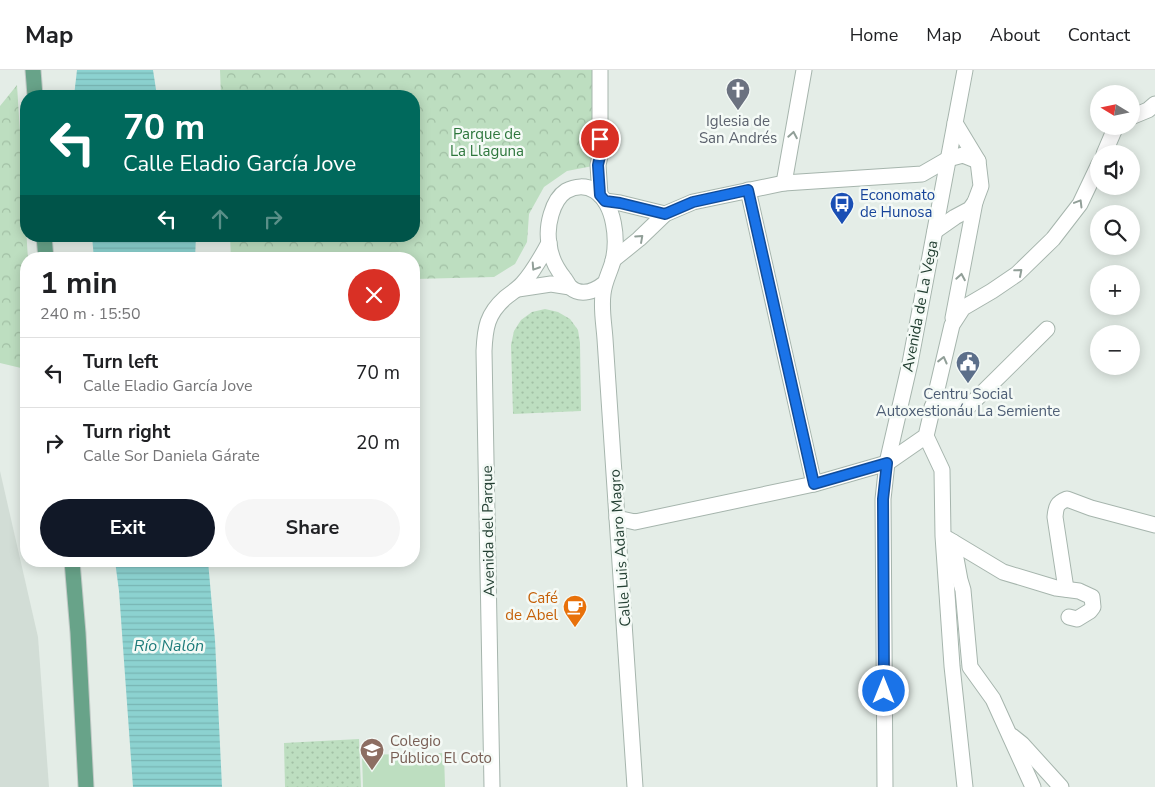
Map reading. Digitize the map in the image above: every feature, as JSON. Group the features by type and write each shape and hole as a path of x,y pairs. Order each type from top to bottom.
{"main road":[{"path":"33,70 35,90"},
{"path":"72,567 86,787"}],"street":[{"path":"600,70 600,156 598,165 602,198"},
{"path":"784,183 804,70"},
{"name":"Avenida de La Vega","path":"885,787 883,499 886,466 910,363 965,70"},
{"path":"1140,113 1155,104"},
{"path":"955,122 978,161 981,186 975,202 952,325 926,436 942,470 948,539 952,666 965,787"},
{"path":"518,289 551,284 570,287 584,292 598,287 613,260 665,214 693,202 784,183 922,174 948,159 963,155 978,161"},
{"path":"576,187 598,165"},
{"path":"952,325 963,308 1017,274 1053,239 1080,204 1090,183"},
{"path":"570,287 556,267 548,243 548,226 552,210 561,195 568,190 576,187 593,189 609,207 614,221 613,260"},
{"path":"748,190 814,484"},
{"path":"602,198 665,214"},
{"name":"Avenida de La Vega","path":"935,231 970,209 975,202"},
{"name":"Avenida del Parque","path":"492,787 485,330 492,312 504,299 526,281 548,243"},
{"name":"Calle Luis Adaro Magro","path":"598,287 605,330 635,787"},
{"path":"932,407 951,409 969,406 1048,330"},
{"path":"617,518 635,522 814,484 886,466 926,436"},
{"path":"1066,589 1055,517 1056,508 1060,502 1067,499 1091,508 1155,524"},
{"path":"948,539 1003,572 1056,588 1079,590 1092,597 1093,607 1090,612 1077,619 1069,617"},
{"path":"948,539 963,590 970,667 993,699 1033,787"},
{"path":"1007,731 1022,744 1061,787"}],"shaded area":[{"path":"0,471 20,558 20,567 22,567 38,637 49,787 0,787"}],"green space":[{"name":"Parque de La Llaguna","path":"220,70 600,70 598,165 567,171 544,187 529,214 527,242 515,264 494,277 420,279 420,252 231,252 230,242 420,242 420,90 221,90"},
{"path":"17,85 20,132 20,242 27,242 28,252 20,252 20,368 0,363 0,106"},
{"path":"545,309 558,312 570,319 578,330 580,343 581,411 513,414 511,345 514,331 521,320 532,312"},
{"path":"359,739 361,787 285,787 284,743"},
{"path":"444,753 445,787 363,787 362,755"}],"water":[{"path":"77,70 153,70 156,90 75,90"},
{"path":"93,242 196,242 195,252 93,252"},
{"name":"Río Nalón","path":"116,567 209,567 215,640 222,787 133,787"}],"place":[{"name":"Iglesia de San Andrés","path":"738,111"},
{"name":"Economato de Hunosa","path":"842,225"},
{"name":"Centru Social Autoxestionáu La Semiente","path":"968,384"},
{"name":"Café de Abel","path":"575,628"},
{"name":"Colegio Público El Coto","path":"372,771"}],"route":[{"path":"600,139 598,165 600,195 605,201 665,214 693,202 748,190 814,484 887,463 883,499 884,691"}]}
